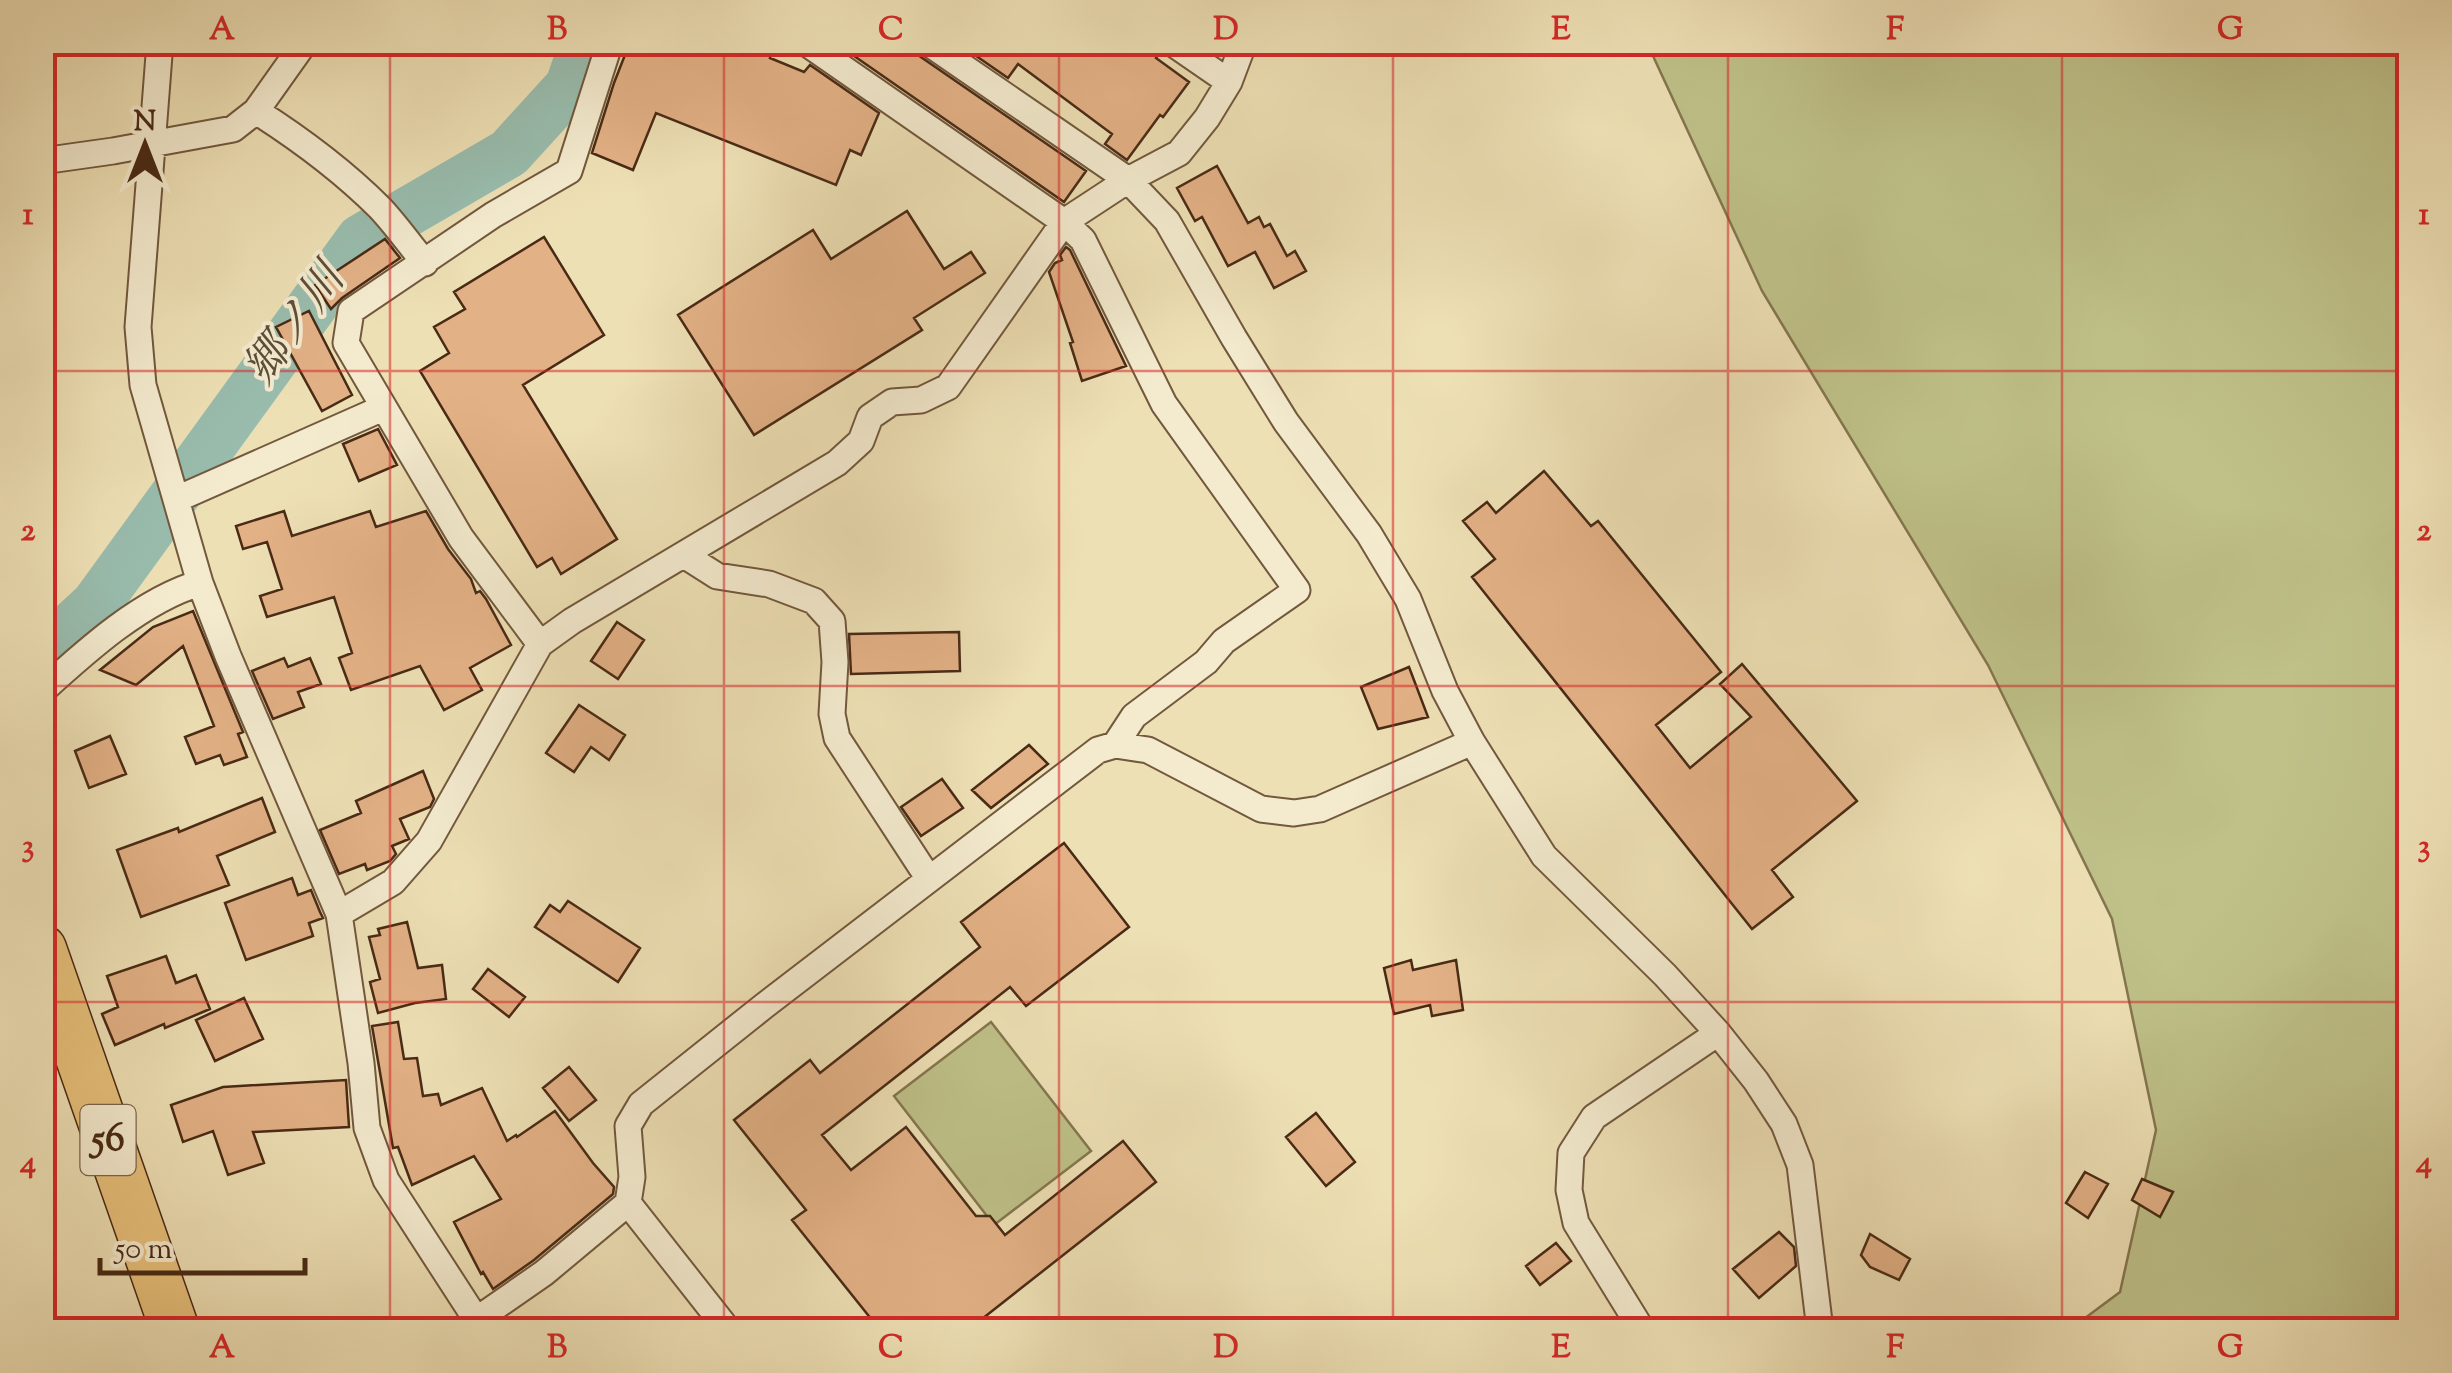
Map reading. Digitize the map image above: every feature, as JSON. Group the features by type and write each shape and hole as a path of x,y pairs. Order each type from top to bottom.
{"highway":[{"name":"56","path":"42,948 175,1330"}],"street":[{"path":"160,42 138,327 143,385 200,582 339,914 368,1128 386,1180 478,1328 628,1203 632,1177 628,1126 641,1104 1098,750 1115,744 1148,750 1261,809 1294,813 1320,809 1472,742"},
{"path":"42,161 233,128 256,111 305,42"},
{"path":"540,644 461,538 346,343 351,311 492,216 569,171 610,42"},
{"path":"805,42 1064,222 1083,240 1164,404 1296,590 1224,641 1206,662 1134,716 1115,744"},
{"path":"927,42 1128,180 1167,221 1286,422 1379,551 1408,600 1445,691 1472,742 1544,856 1718,1033 1784,1124 1800,1166 1820,1330"},
{"path":"1171,42 1229,82"},
{"path":"339,914 393,882 429,842 540,644 837,463 861,441 870,417 892,402 920,400 948,386 1064,222 1178,153 1207,118 1229,82 1244,42"},
{"path":"256,111 300,139 345,176 382,211 425,263"},
{"path":"176,499 383,408"},
{"path":"684,555 717,576 769,584 814,601 832,621 832,714 837,738 929,879"},
{"path":"42,692 128,620 175,590 200,582"},
{"path":"1642,1330 1576,1223 1569,1190 1571,1153 1594,1117 1718,1033"},
{"path":"628,1203 728,1330"}],"green space":[{"path":"1647,43 2409,43 2409,1330 2069,1330 2120,1292 2156,1130 2112,919 1988,665 1762,291"},
{"path":"991,1022 1091,1151 994,1225 894,1096"}],"building":[{"path":"630,42 776,42 770,58 804,72 810,65 879,113 861,155 850,150 836,185 656,113 633,170 592,153"},
{"path":"834,42 911,42 918,55 1086,171 1064,202"},
{"path":"956,42 1141,42 1189,82 1127,160 1105,144 1112,134 1018,64 1008,78"},
{"path":"1217,166 1248,223 1259,217 1264,227 1270,224 1287,256 1295,251 1306,271 1274,288 1255,252 1228,266 1202,217 1195,221 1177,188"},
{"path":"907,211 944,269 971,252 985,273 914,318 922,330 754,435 678,315 813,230 831,259"},
{"path":"544,237 604,335 523,385 617,539 561,574 552,558 537,567 420,371 449,353 434,327 465,309 454,292"},
{"path":"385,239 400,258 331,309 315,285"},
{"path":"1066,247 1126,366 1082,381 1049,272 1062,260 1060,255"},
{"path":"309,311 352,395 322,411 276,327"},
{"path":"378,429 397,465 359,481 343,444"},
{"path":"1544,471 1591,526 1598,521 1721,672 1656,725 1690,768 1751,717 1720,684 1742,664 1857,801 1772,870 1793,897 1752,929 1472,577 1495,559 1463,521 1487,502 1496,513"},
{"path":"284,511 292,536 370,511 376,527 426,511 471,579 476,593 480,591 486,599 511,645 470,668 482,690 444,710 420,666 351,690 339,658 352,653 334,597 267,617 260,596 282,589 267,542 243,549 236,526"},
{"path":"193,611 243,732 238,734 247,757 224,765 220,755 196,764 185,737 214,726 183,646 136,685 100,670 153,627"},
{"path":"617,622 644,640 618,679 591,661"},
{"path":"959,632 960,671 851,674 849,634"},
{"path":"284,658 288,667 310,658 321,684 298,692 304,707 273,719 252,671"},
{"path":"1409,667 1428,717 1378,729 1361,687"},
{"path":"579,705 625,735 609,760 591,747 574,772 546,753"},
{"path":"110,736 126,774 89,788 75,751"},
{"path":"1029,745 1048,764 991,808 972,790"},
{"path":"423,771 434,799 430,807 400,819 409,839 392,846 396,854 390,861 367,870 365,864 339,874 320,830 361,813 356,801"},
{"path":"942,779 963,808 921,836 901,807"},
{"path":"262,798 275,832 217,856 229,885 141,917 117,850 178,828 179,832"},
{"path":"1064,843 1129,927 1026,1006 1010,987 822,1135 851,1170 906,1127 976,1216 990,1216 1005,1235 1123,1141 1156,1182 968,1330 880,1330 792,1220 806,1210 734,1120 810,1060 820,1073 980,947 961,922"},
{"path":"292,878 298,895 311,890 323,918 309,923 313,936 246,960 225,903"},
{"path":"568,901 640,948 618,982 535,927 550,905 560,912"},
{"path":"407,922 418,968 442,965 446,999 378,1013 370,982 380,979 369,937 380,935 378,929"},
{"path":"166,956 176,983 196,975 210,1009 115,1045 102,1014 118,1007 107,976"},
{"path":"1411,960 1413,970 1456,960 1463,1010 1432,1016 1430,1005 1394,1014 1384,968"},
{"path":"488,969 525,997 509,1017 473,989"},
{"path":"244,998 263,1039 215,1061 196,1020"},
{"path":"398,1022 404,1059 417,1058 423,1096 438,1094 441,1105 482,1088 507,1141 555,1111 614,1187 613,1194 493,1289 454,1222 501,1199 474,1156 412,1185 398,1147 393,1148 372,1026"},
{"path":"569,1067 596,1100 569,1121 543,1088"},
{"path":"346,1080 349,1127 253,1132 264,1163 228,1175 213,1131 183,1142 171,1105 223,1087"},
{"path":"1316,1113 1355,1162 1326,1186 1286,1137"},
{"path":"2085,1172 2108,1184 2088,1218 2066,1203"},
{"path":"2142,1179 2173,1192 2160,1217 2132,1200"},
{"path":"1779,1232 1794,1247 1796,1266 1759,1298 1733,1269"},
{"path":"1870,1234 1910,1259 1899,1280 1870,1267 1861,1255"},
{"path":"1556,1243 1571,1261 1540,1285 1526,1266"}],"waterway":[{"name":"郷ノ川","path":"42,654 96,604 361,239 509,153 570,86 585,42"}]}
